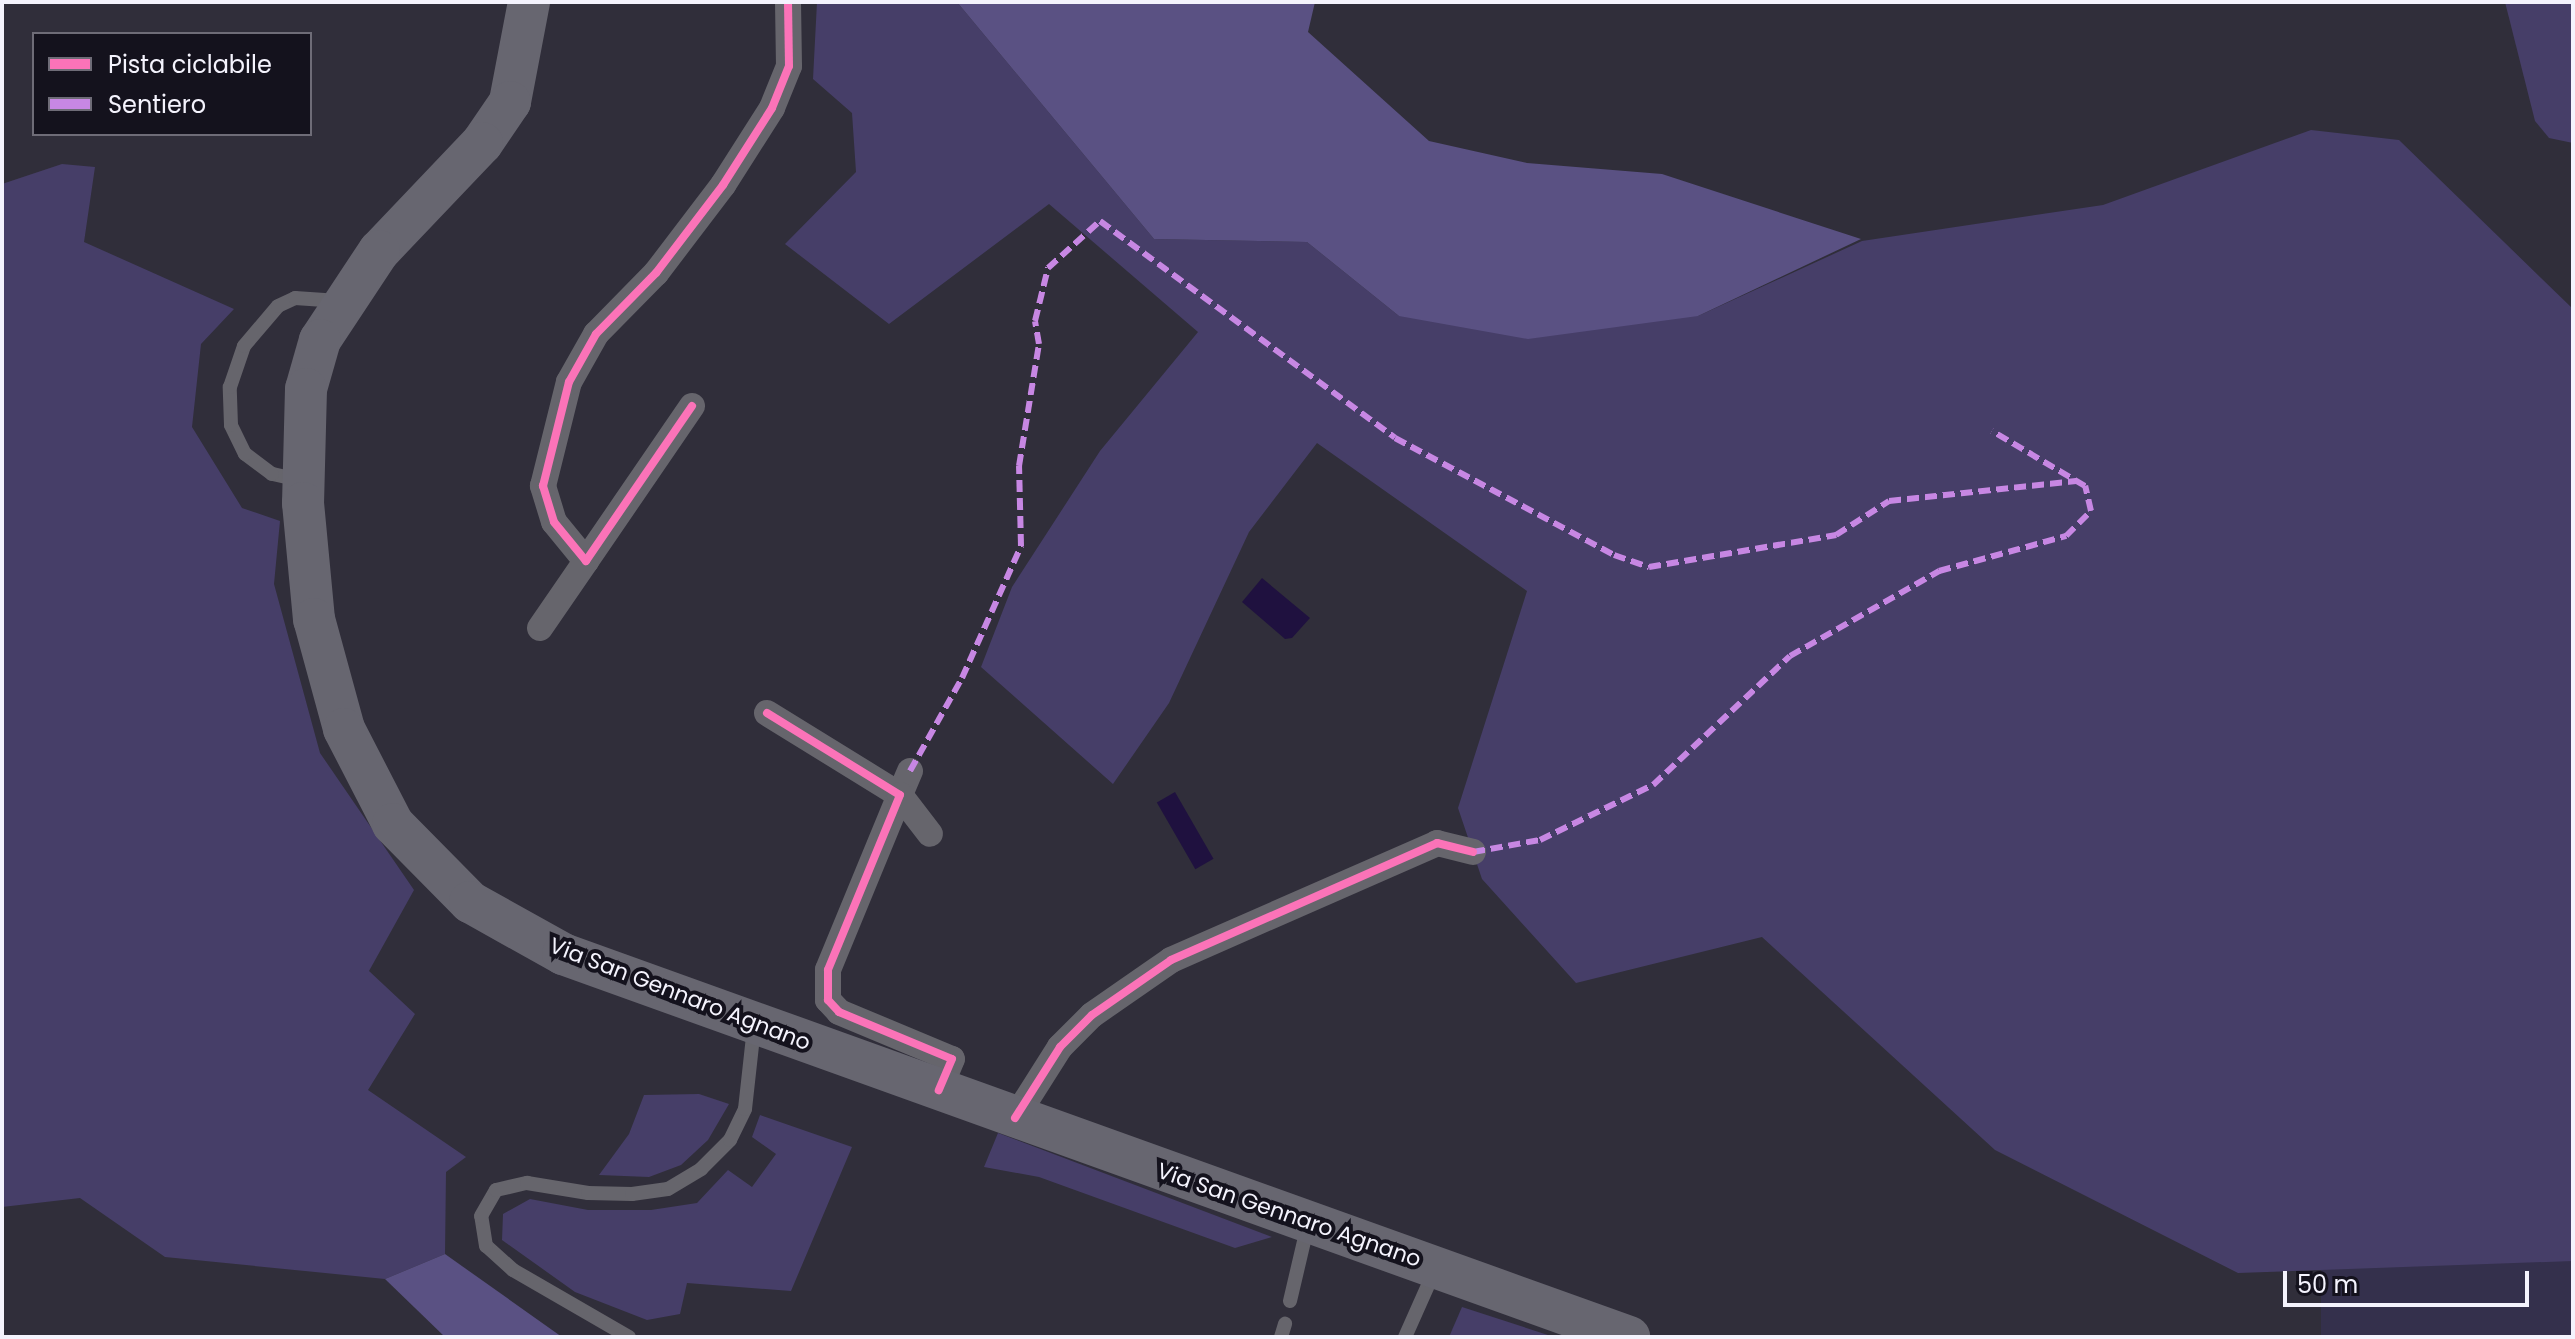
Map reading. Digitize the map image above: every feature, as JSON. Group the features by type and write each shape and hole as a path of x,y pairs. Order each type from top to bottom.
{"main road":[{"name":"Via San Gennaro Agnano","path":"529,2 510,102 482,143 379,251 320,340 306,389 304,481 314,619 344,729 393,824 470,902 563,954 1629,1337"}],"street":[{"path":"586,561 554,522 543,486 569,382 596,334 656,273 723,185 772,108 789,66 788,2"},
{"path":"540,628 692,406"},
{"path":"767,713 905,783 930,834"},
{"path":"905,783 828,970 828,1000 839,1012 952,1059 939,1090"},
{"path":"1015,1118 1060,1047 1092,1015 1171,960 1437,843 1473,852"}],"lane":[{"path":"304,481 272,474 245,454 231,425 230,387 244,346 278,306 295,298 346,301"},
{"path":"629,1337 513,1270 486,1246 481,1216 496,1190 527,1183 588,1193 632,1194 668,1189 701,1169 730,1140 745,1109 755,1025"},
{"path":"1290,1301 1308,1223"},
{"path":"1405,1337 1436,1267"}],"shaded area":[{"path":"817,2 957,2 1154,239 1307,242 1399,316 1698,316 1862,241 2103,205 2311,130 2399,140 2573,309 2573,1261 2238,1273 1995,1150 1762,937 1576,983 1482,879 1458,808 1527,591 1317,443 1249,532 1169,703 1113,784 981,667 1012,587 1100,451 1198,332 1049,204 889,324 785,244 856,172 852,113 813,79"},
{"path":"957,2 1315,2 1308,32 1429,141 1527,163 1662,174 1861,239 1698,316 1528,339 1399,316 1307,242 1154,239"},
{"path":"2505,2 2573,2 2573,143 2549,138 2535,121"},
{"path":"62,164 95,167 84,242 234,309 201,344 192,427 242,508 280,521 274,584 320,753 414,890 369,971 415,1014 368,1090 466,1157 446,1172 445,1254 385,1279 165,1257 80,1198 2,1207 2,184"},
{"path":"1262,578 1310,618 1292,638 1285,639 1242,602"},
{"path":"1175,792 1214,859 1195,869 1157,802"},
{"path":"699,1094 729,1104 708,1140 681,1165 649,1177 599,1175 629,1134 644,1095"},
{"path":"760,1115 852,1147 791,1291 687,1283 680,1314 647,1320 575,1292 502,1240 503,1214 530,1199 588,1210 651,1210 697,1203 728,1170 752,1187 776,1154 752,1137"},
{"path":"998,1133 1272,1237 1235,1248 1039,1177 984,1167"},
{"path":"445,1254 562,1337 445,1337 385,1279"},
{"path":"2321,1261 2573,1261 2573,1337 2321,1337"},
{"path":"1462,1307 1554,1337 1449,1337"}],"marked path":[{"path":"910,771 962,678 1021,546 1019,466 1039,344 1035,321 1048,268 1100,221 1395,438 1614,555 1649,567 1836,535 1889,501 2076,481"},
{"path":"1473,852 1540,840 1653,785 1790,656 1939,571 2066,536 2091,511 2085,486 1992,431"}],"cycle path":[{"path":"692,406 586,561 554,522 543,486 569,382 596,334 656,273 723,185 772,108 789,66 788,2"},
{"path":"767,713 900,795 828,970 828,1000 839,1012 952,1059 939,1090"},
{"path":"1015,1118 1060,1047 1092,1015 1171,960 1437,843 1473,852"}]}
